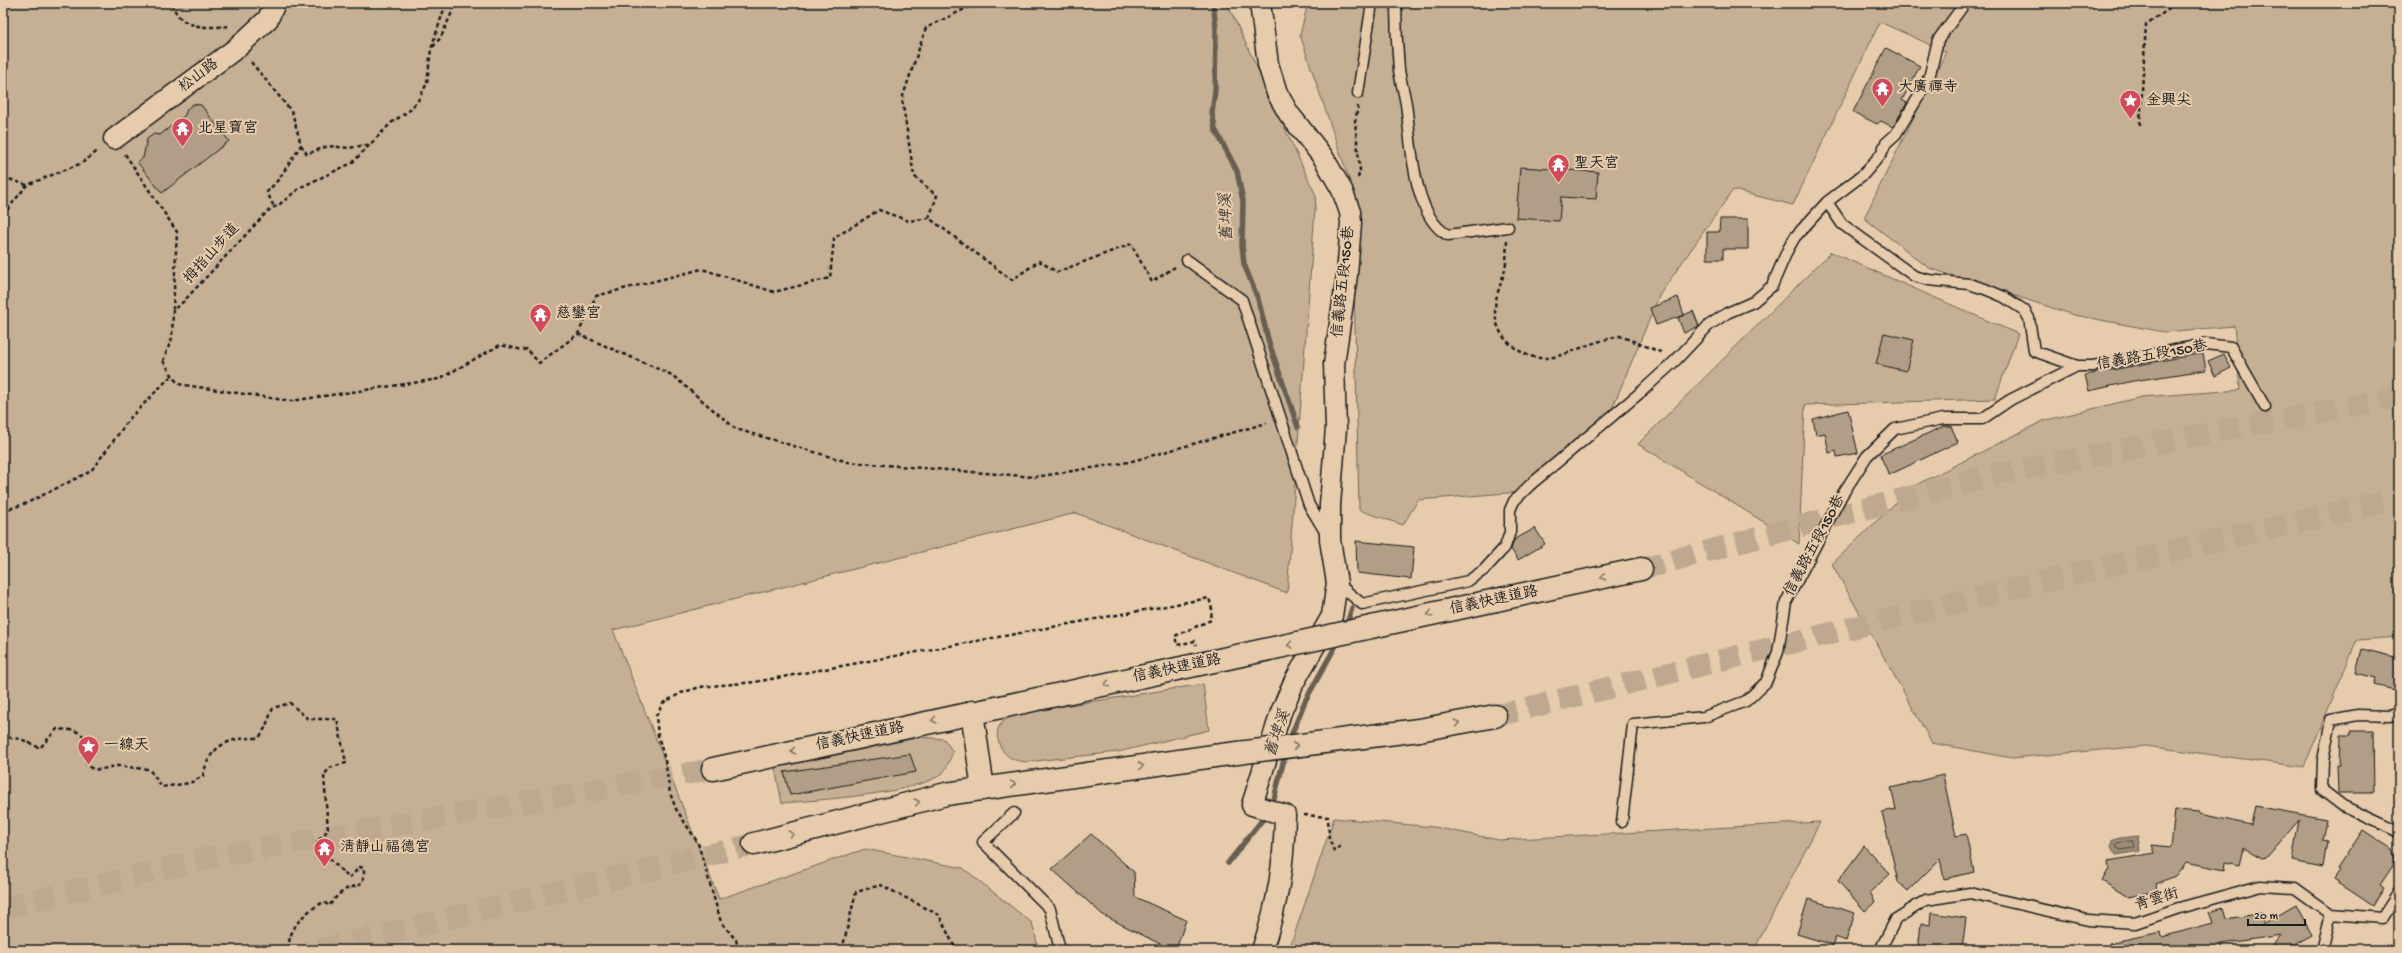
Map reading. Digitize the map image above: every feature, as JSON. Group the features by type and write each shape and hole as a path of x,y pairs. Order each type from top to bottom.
{"highway":[{"name":"信義快速道路","path":"713,769 972,712 1199,656 1496,600 1641,568"},
{"path":"972,712 983,789"},
{"path":"754,844 946,794 1214,756 1419,730 1495,716"}],"street":[{"name":"松山路","path":"114,139 238,47 268,18 275,3"},
{"name":"信義路五段150巷","path":"1260,3 1268,64 1278,93 1289,114 1323,157 1342,190 1350,212 1352,223 1347,275 1334,364 1336,428 1330,505 1330,540 1337,583 1332,616 1294,682 1281,712 1252,805 1285,815"},
{"path":"1262,950 1278,898 1284,854 1285,815"}],"lane":[{"path":"1358,93 1372,3"},
{"path":"1396,3 1399,71 1407,111 1411,156 1426,210 1442,232 1448,235 1508,227"},
{"path":"1337,583 1362,604 1468,581 1484,570 1505,547 1510,532 1510,510 1514,501 1530,485 1647,386 1708,326 1727,313 1753,302 1772,286 1788,249 1795,238 1864,174 1881,154 1886,143 1896,134 1925,86 1930,74 1938,40 1965,3"},
{"name":"信義路五段150巷","path":"1829,205 1842,224 1914,276 1928,280 1969,284 2004,297 2024,310 2029,318 2034,351 2077,366 2093,366 2206,344 2231,348 2265,407"},
{"path":"1187,260 1242,300 1309,505 1330,540"},
{"name":"信義路五段150巷","path":"1622,822 1633,724 1704,717 1746,701 1766,682 1778,652 1786,602 1842,495 1867,456 1895,430 1943,419 1982,419 2010,400 2077,366"},
{"path":"2399,713 2390,716 2358,714 2331,720 2323,760 2322,790 2343,806 2399,832"},
{"path":"1014,813 983,842 1050,909 1060,950"},
{"name":"青雲街","path":"1880,950 1896,919 1926,900 1970,893 2088,920 2135,923 2179,908 2260,886 2295,888 2331,914"},
{"path":"2322,950 2331,914 2382,918 2399,892"}],"path":[{"path":"172,3 175,12 181,19 199,27 261,25"},
{"name":"拇指山步道","path":"173,310 184,302 241,238 274,206 280,204 301,187 328,172 352,162 372,144 391,123 410,110 419,99 427,83 431,49 446,3"},
{"path":"431,49 441,37 456,3"},
{"path":"928,218 937,196 914,176 902,99 926,28 977,3"},
{"path":"2140,125 2146,24 2168,10 2170,3"},
{"path":"238,47 292,112 301,145 307,154 328,146 350,148 372,144"},
{"path":"1350,212 1360,170 1355,122 1358,112 1358,93"},
{"path":"3,215 27,185 82,163 114,139 177,232 172,338 163,361"},
{"path":"274,206 267,192 278,179 301,145"},
{"path":"3,177 27,185"},
{"path":"163,361 178,384 291,402 439,379 500,346 523,350 528,349 539,364 578,334 596,296 702,269 774,292 830,278 834,238 879,210 909,221 928,218 1012,280 1039,261 1057,272 1131,244 1152,282 1187,260"},
{"path":"1508,227 1505,269 1496,295 1495,312 1497,326 1504,339 1515,348 1529,356 1544,359 1556,357 1620,336 1663,353"},
{"path":"578,334 672,375 736,429 848,462 1035,477 1129,462 1281,419"},
{"path":"3,511 27,503 91,471 131,417 173,376 163,361"},
{"path":"739,950 736,940 721,922 698,843 676,809 670,793 665,760 658,736 656,716 663,703 668,698 700,688 755,682 1209,598 1212,609 1211,620 1175,636 1177,645 1195,641 1199,656"},
{"path":"3,733 11,738 21,739 40,748 57,729 74,730 83,735 87,741 87,765 89,767 96,769 118,766 149,769 162,787 190,783 202,776 205,763 214,750 228,741 244,738 258,738 265,728 273,708 290,703 308,719 337,719 346,763 329,768 324,776 328,830 317,842 328,858 349,878 360,867 364,868 364,880 359,886 342,891 329,906 324,902 313,907 303,916 289,938 288,950"},
{"path":"1285,815 1328,817 1329,838 1334,851 1342,845"},
{"path":"842,950 856,892 881,885 939,915 956,950"}],"shaded area":[{"path":"3,3 1230,3 1229,7 1316,196 1287,593 1076,513 613,630 719,899 865,849 963,868 1032,923 1039,950 3,950"},
{"path":"1308,3 2399,3 2399,637 2357,640 2304,767 2146,746 2012,758 1932,743 1832,564 1912,487 2043,421 2141,397 2240,390 2234,326 2164,332 2074,315 1929,268 1864,218 1946,52 1880,22 1793,205 1733,190 1660,294 1609,416 1533,491 1418,500 1403,525 1359,510 1352,188 1300,35"},
{"path":"1831,252 2018,334 1995,399 1805,405 1799,544 1638,444"},
{"path":"1203,684 1209,730 1118,752 1026,762 1014,760 1007,756 999,743 997,734 1002,722 1026,712"},
{"path":"921,737 944,739 953,752 944,772 929,781 911,787 865,795 782,803 775,768"},
{"path":"1334,818 1434,827 1499,840 1820,822 1754,950 1289,950"}],"water":[{"path":"2138,836 2140,851 2116,855 2111,847 2112,839"}],"building":[{"path":"1886,48 1920,66 1902,100 1907,103 1893,127 1881,121 1877,124 1853,112"},
{"name":"北星寶宮","path":"193,104 201,105 229,141 162,193 137,162 143,158 147,139 154,134 160,135 185,115 187,109"},
{"name":"聖天宮","path":"1520,167 1598,172 1596,199 1561,197 1559,221 1516,218"},
{"path":"1720,219 1748,219 1748,249 1723,249 1723,259 1707,259 1707,232 1719,232"},
{"path":"1678,297 1684,315 1656,325 1650,308"},
{"path":"1693,311 1699,326 1684,333 1678,318"},
{"path":"1884,333 1914,340 1906,371 1876,364"},
{"path":"2203,353 2206,370 2133,381 2089,391 2085,375"},
{"path":"2224,354 2231,368 2215,376 2208,361"},
{"path":"1848,410 1858,453 1837,457 1836,451 1829,453 1825,433 1816,435 1813,419"},
{"path":"1944,426 1951,426 1958,442 1889,475 1880,455"},
{"path":"1535,528 1545,544 1518,560 1511,549 1514,540"},
{"path":"1356,541 1414,547 1411,579 1357,573"},
{"path":"2362,649 2399,658 2399,691 2374,685 2376,678 2356,673"},
{"path":"2351,731 2373,731 2374,793 2338,793 2337,764 2340,764 2341,735 2351,735"},
{"path":"910,754 916,772 790,795 784,772"},
{"path":"1943,775 1956,836 1966,834 1974,872 1944,879 1940,859 1908,891 1898,882 1882,812 1896,809 1891,788"},
{"path":"2255,806 2326,819 2322,841 2327,842 2323,867 2292,861 2299,820 2267,857 2262,858 2244,848 2240,865 2225,862 2224,870 2186,862 2175,876 2156,884 2157,891 2128,897 2102,881 2109,869 2108,861 2155,853 2152,845 2171,847 2175,810 2200,812 2200,814 2251,825"},
{"path":"2363,830 2392,849 2396,861 2380,885 2384,888 2373,906 2333,879 2339,870 2337,869"},
{"path":"1091,834 1134,872 1135,897 1186,920 1176,950 1172,950 1103,915 1052,869"},
{"path":"1864,846 1890,874 1870,892 1875,902 1865,911 1838,881"},
{"path":"1808,899 1855,913 1846,941 1835,937 1833,945 1797,934"},
{"path":"2296,905 2312,935 2285,950 2269,950 2281,935 2222,944 2223,950 2110,950 2109,943 2161,932 2162,937 2213,923 2209,912 2224,908 2227,919 2262,913 2263,924"},
{"path":"1931,913 1966,918 1962,950 1918,950 1921,923 1930,925"}],"waterway":[{"name":"舊埤溪","path":"1213,3 1216,28 1215,91 1212,113 1215,129 1237,171 1243,201 1242,245 1244,264 1258,299 1269,343 1298,427"},
{"name":"舊埤溪","path":"1346,627 1352,608"},
{"name":"舊埤溪","path":"1289,741 1305,701 1339,640"},
{"name":"舊埤溪","path":"1272,807 1286,751"},
{"name":"舊埤溪","path":"1228,863 1267,814"}],"tunnel":[{"path":"1641,569 1991,475 2399,397"},
{"path":"1495,716 1977,597 2399,498"},
{"path":"3,908 209,858 713,769"},
{"path":"319,950 754,844"}],"place":[{"name":"大廣禪寺","path":"1882,108"},
{"name":"金興尖","path":"2131,120"},
{"name":"北星寶宮","path":"183,148"},
{"name":"聖天宮","path":"1558,184"},
{"name":"慈鑾宮","path":"540,334"},
{"name":"一線天","path":"88,766"},
{"name":"清靜山福德宮","path":"324,868"}]}
